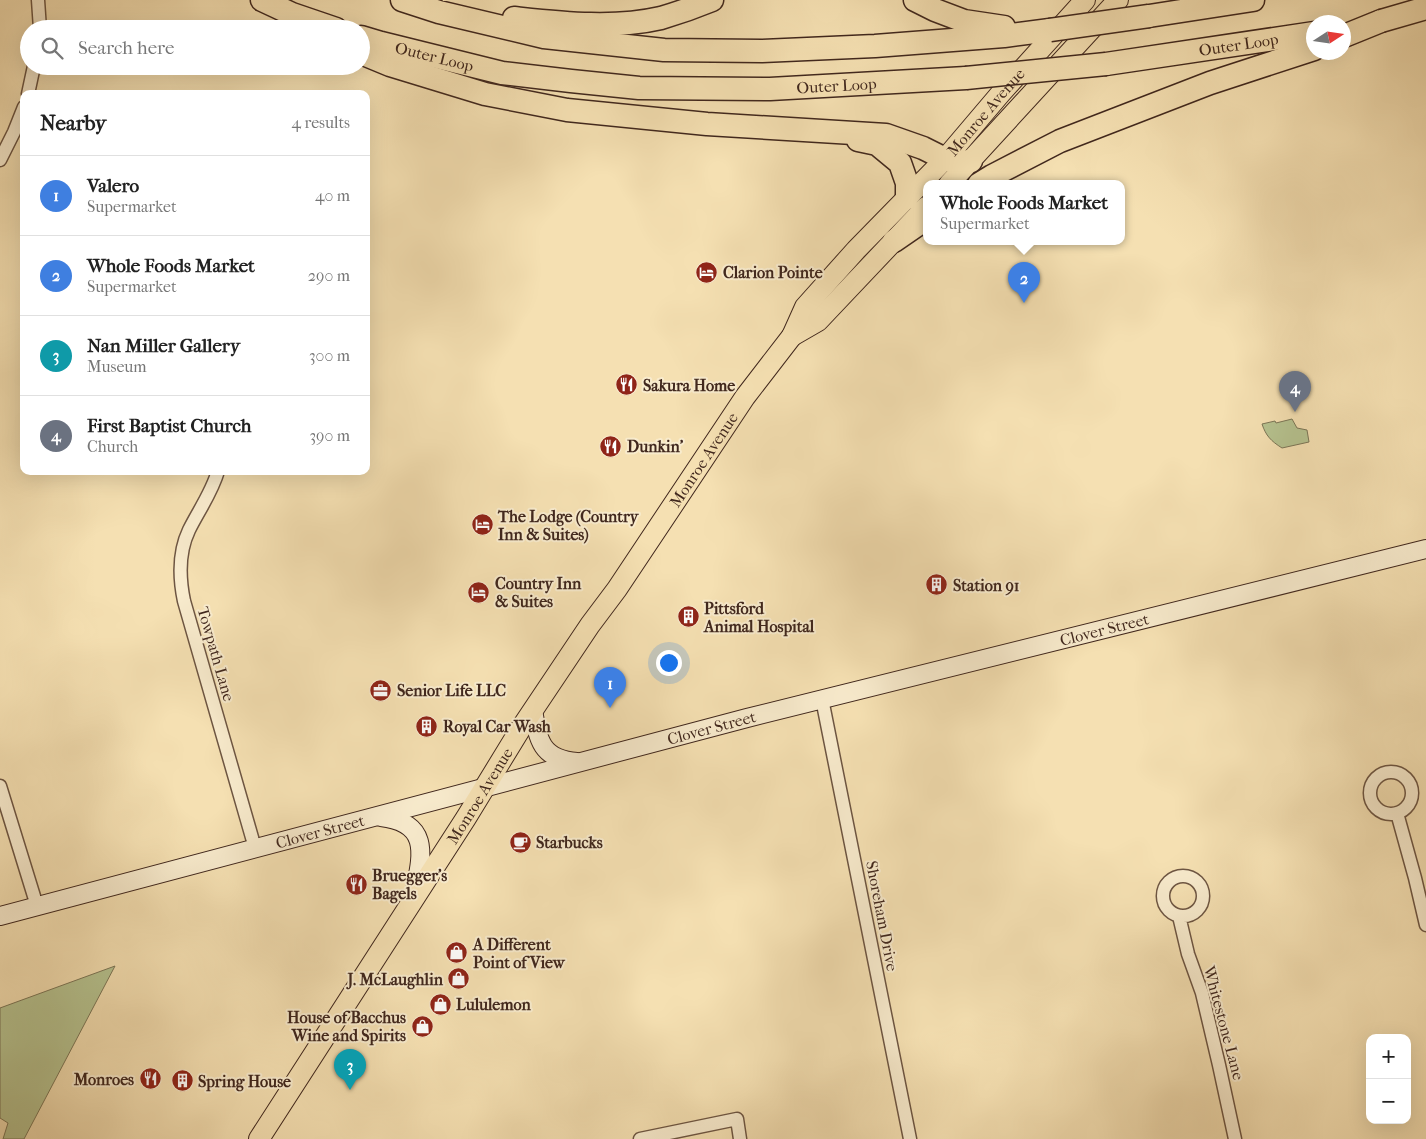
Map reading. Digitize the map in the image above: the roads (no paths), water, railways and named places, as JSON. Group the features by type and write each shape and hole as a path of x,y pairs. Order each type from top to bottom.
{"highway":[{"path":"262,0 310,20"},
{"path":"402,0 439,12 544,37 664,50 780,50 875,46 1008,32 1050,30 1252,0"},
{"path":"439,12 569,23 605,24 659,18 712,0"},
{"path":"915,0 934,10 1008,32"},
{"path":"1351,27 1381,21 1426,8"},
{"path":"292,14 300,20"},
{"path":"1351,33 1381,21"},
{"name":"Outer Loop","path":"370,40 502,73 571,82 639,88 770,88 966,78 1106,64 1306,34"},
{"path":"986,180 1060,141 1210,83 1306,52"},
{"path":"370,57 390,65 485,94 567,110 707,124 886,135 923,148 946,159 956,162 971,161"},
{"path":"821,131 877,144 900,163 916,203"},
{"path":"894,241 923,221"}],"main road":[{"name":"Monroe Avenue","path":"932,180 946,159 1001,93 1085,0"},
{"name":"Monroe Avenue","path":"952,180 1118,0"},
{"path":"1420,0 1426,23"},
{"name":"Monroe Avenue","path":"792,336 818,321 894,241 916,203"},
{"name":"Monroe Avenue","path":"259,1139 533,710 590,625 617,589 745,397 792,336 805,307 856,250 916,203"},
{"name":"Clover Street","path":"0,916 577,762 1426,549"},
{"path":"533,710 538,737 545,748 554,756 564,761 577,762"},
{"path":"376,817 390,818 403,822 417,836 421,849 414,898"}],"street":[{"path":"38,0 39,20"},
{"path":"29,90 32,75"},
{"path":"0,160 20,117"},
{"name":"Towpath Lane","path":"217,475 214,485 188,531 180,565 181,586 255,848"},
{"name":"Shoreham Drive","path":"822,699 910,1139"},
{"path":"0,786 37,906"},
{"path":"1397,813 1426,925"},
{"name":"Whitestone Lane","path":"1179,916 1188,954 1202,993 1235,1139"},
{"path":"640,1139 737,1120 740,1139"}],"place":[{"name":"Clarion Pointe","path":"707,272"},
{"name":"Whole Foods Market","path":"1024,303"},
{"name":"Sakura Home","path":"627,385"},
{"name":"First Baptist Church","path":"1295,412"},
{"name":"Dunkin'","path":"611,446"},
{"name":"The Lodge (Country Inn & Suites)","path":"482,525"},
{"name":"Station 91","path":"937,585"},
{"name":"Country Inn & Suites","path":"479,592"},
{"name":"Pittsford Animal Hospital","path":"688,617"},
{"name":"Senior Life LLC","path":"381,690"},
{"name":"Valero","path":"610,708"},
{"name":"Royal Car Wash","path":"427,726"},
{"name":"Starbucks","path":"520,842"},
{"name":"Bruegger's Bagels","path":"356,884"},
{"name":"A Different Point of View","path":"457,953"},
{"name":"J. McLaughlin","path":"459,979"},
{"name":"Lululemon","path":"440,1004"},
{"name":"House of Bacchus Wine and Spirits","path":"422,1026"},
{"name":"Monroes","path":"150,1079"},
{"name":"Spring House","path":"182,1081"},
{"name":"Nan Miller Gallery","path":"350,1090"}]}
